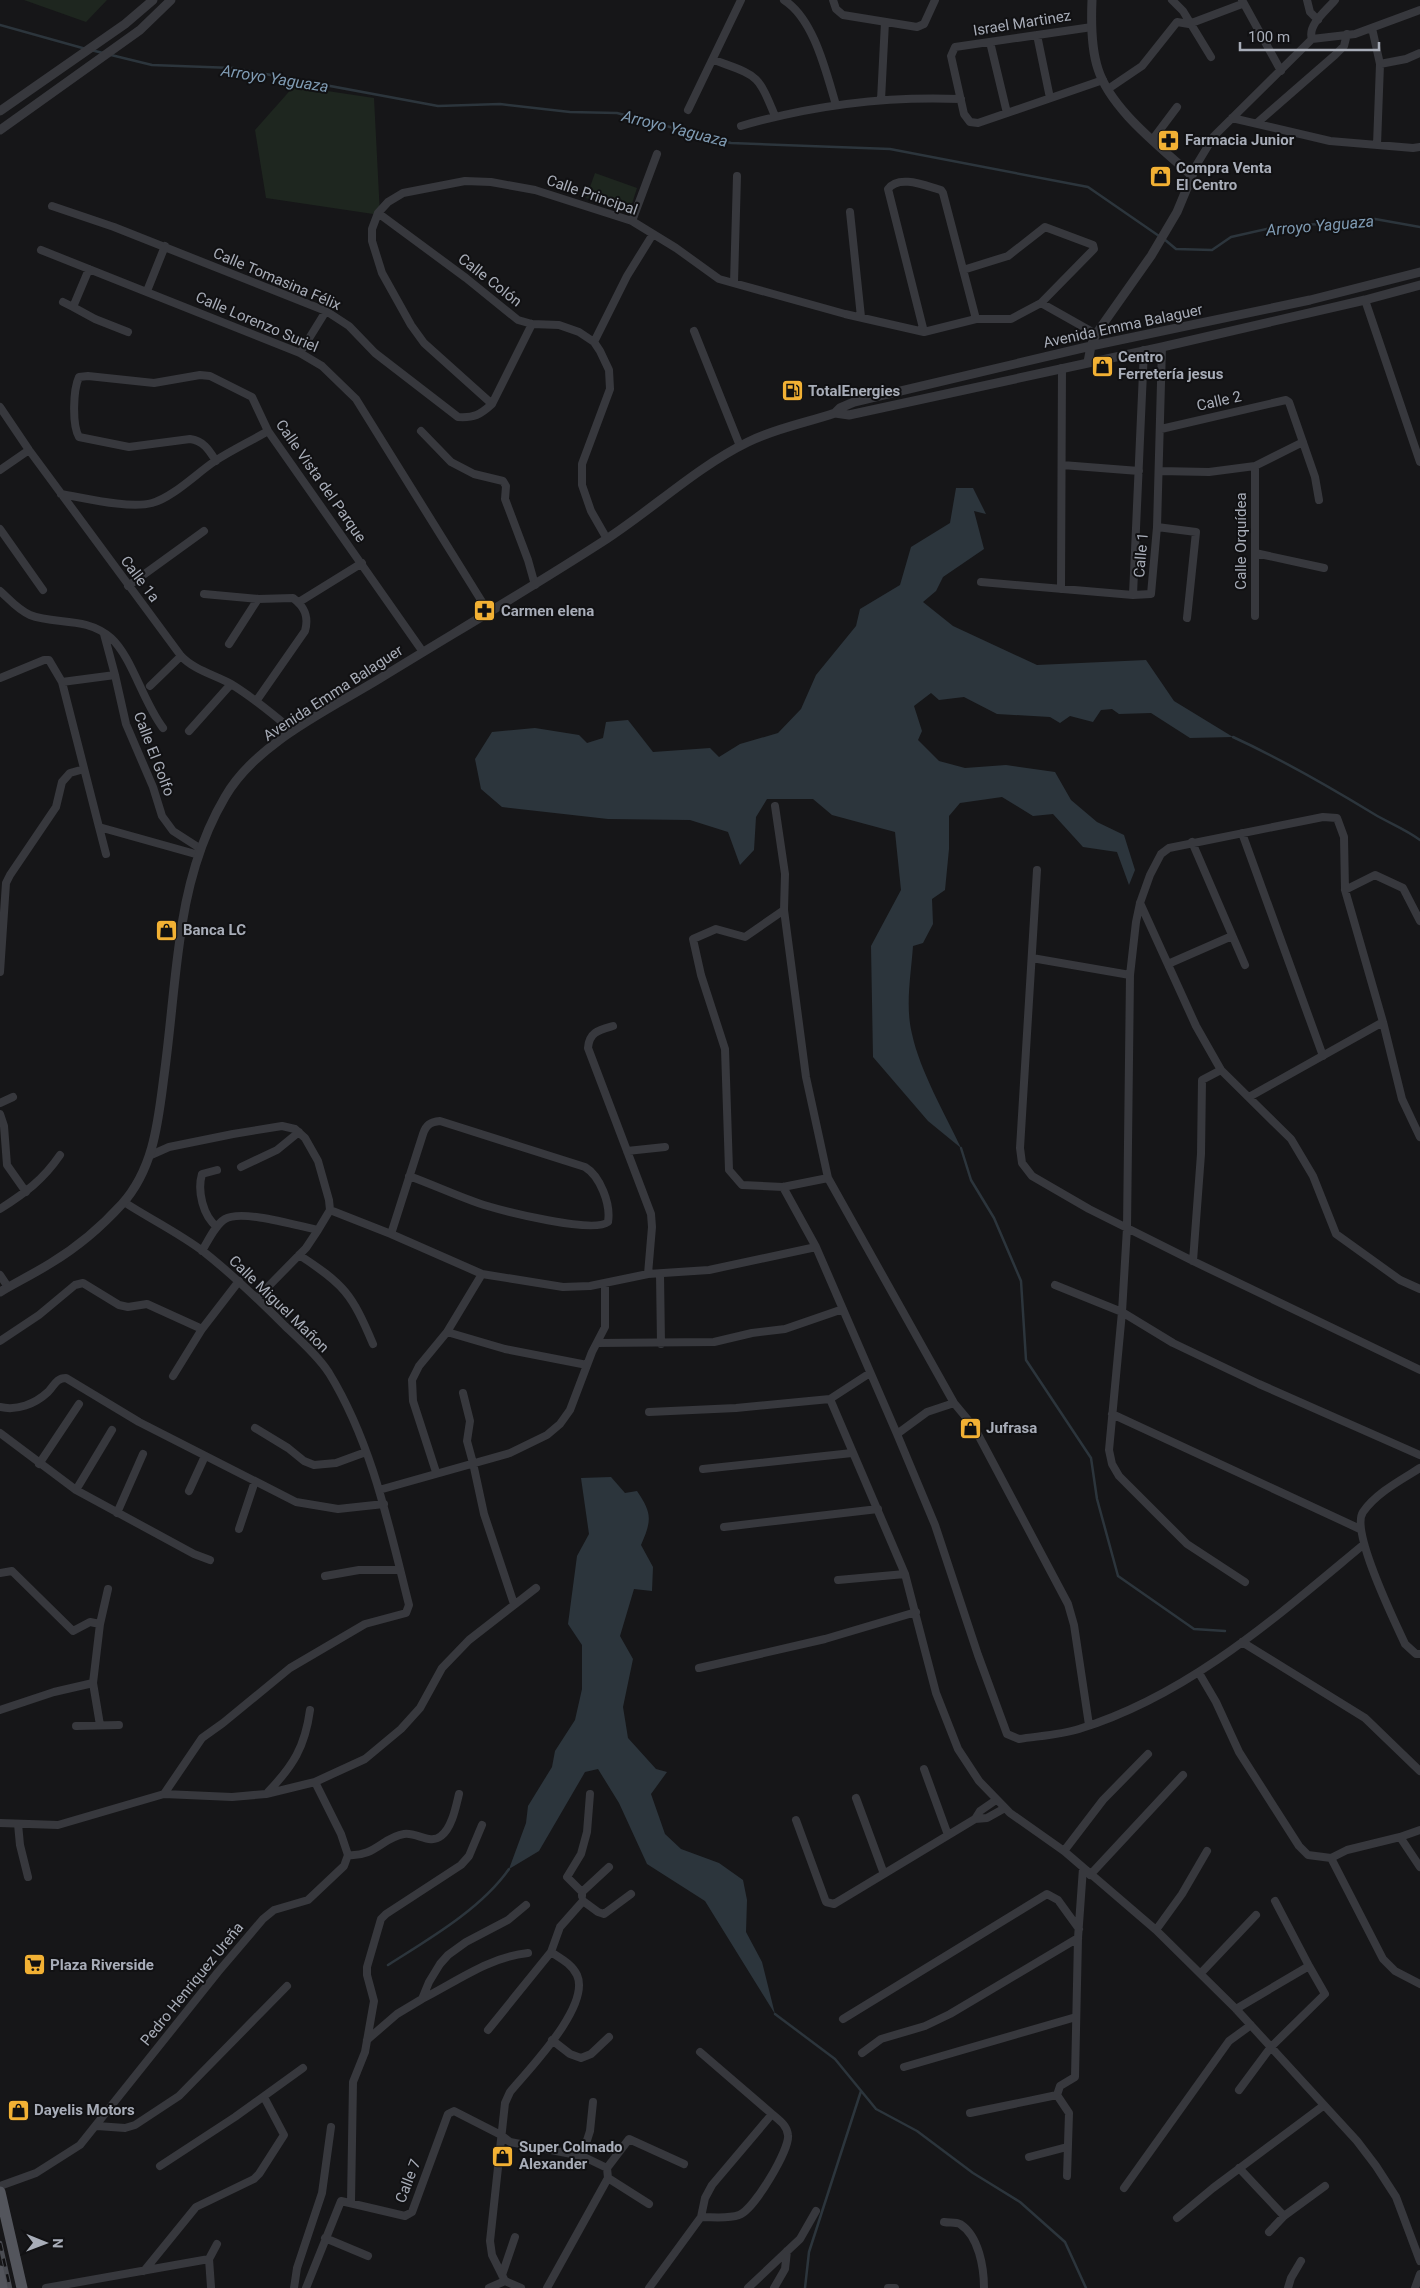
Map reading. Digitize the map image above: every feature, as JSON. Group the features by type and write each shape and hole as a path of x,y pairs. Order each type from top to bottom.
{"main road":[{"path":"0,2192 22,2288"},
{"path":"0,2271 4,2288"}],"street":[{"path":"0,111 125,24 153,0"},
{"path":"0,130 140,30 171,0"},
{"path":"688,110 714,60 741,0"},
{"path":"784,0 805,23 822,57 836,105"},
{"path":"833,0 836,9 843,15 917,27 924,24 935,0"},
{"path":"1092,0 1092,27 1098,68 1108,90 1128,117 1192,176"},
{"path":"1172,0 1183,11 1189,24 1211,57"},
{"path":"1307,0 1310,12 1318,20"},
{"path":"1312,39 1310,34 1318,20 1335,0"},
{"path":"1108,90 1142,66 1177,22 1189,24 1242,2 1280,72"},
{"path":"1088,362 1091,346 1096,334 1151,256 1177,212 1208,144 1232,118 1312,39 1372,28 1420,10"},
{"path":"881,100 885,22"},
{"name":"Israel Martinez","path":"960,99 951,56 955,47 1092,27"},
{"path":"1372,28 1380,64 1376,145"},
{"path":"1257,123 1340,50 1344,46 1347,34"},
{"path":"1037,35 1050,98"},
{"path":"990,42 1007,113"},
{"path":"1380,64 1406,59 1420,53"},
{"path":"714,60 757,78 763,86 775,116"},
{"path":"741,126 775,116 836,105 915,97 960,99 964,114 970,122 978,123 1103,80"},
{"path":"12,103 20,116"},
{"path":"1153,139 1177,108"},
{"path":"1232,118 1330,141 1420,147"},
{"path":"632,221 657,154"},
{"path":"734,283 737,176"},
{"name":"Calle Principal","path":"378,213 388,202 403,193 465,181 491,182 535,190 632,221 676,248 719,279 861,318 924,332 976,320 1011,319 1041,303 1094,248 1094,245 1045,227 1008,256 964,270"},
{"path":"924,332 888,189 892,184 899,181 941,190 976,320"},
{"name":"Calle Tomasina Félix","path":"52,206 165,246 326,311 348,326 375,353 458,417 472,418 482,414 492,404 532,324"},
{"path":"850,212 861,318"},
{"path":"378,213 372,229 372,241 376,259 411,325 434,352 492,404"},
{"name":"Calle Colón","path":"378,213 466,278 518,320 532,324 559,325 579,332 594,342"},
{"path":"607,539 591,511 582,485 582,464 610,389 609,370 594,342 627,276 653,234"},
{"path":"147,291 165,246"},
{"name":"Calle Lorenzo Suriel","path":"41,250 300,353 322,366 356,398 489,613"},
{"path":"73,307 89,269"},
{"name":"Avenida Emma Balaguer","path":"835,413 840,408 854,402 1091,346 1310,300 1420,272"},
{"name":"Avenida Emma Balaguer","path":"4,1289 54,1262 96,1229 124,1202 150,1155 157,1133 182,928 200,852 224,798 235,781 248,766 293,731 535,585 607,539 714,461 740,446 786,426 835,413 850,415 1162,347 1365,300 1420,285"},
{"path":"1310,300 1313,312"},
{"path":"1365,300 1420,462"},
{"path":"63,302 95,319 128,332"},
{"path":"1041,303 1096,334"},
{"path":"300,353 326,311"},
{"path":"694,332 740,446"},
{"name":"Calle 1","path":"981,582 1133,595 1151,594 1157,527 1162,347"},
{"path":"1133,595 1144,350"},
{"path":"1061,589 1062,368"},
{"name":"Calle Vista del Parque","path":"216,460 205,445 198,440 190,439 129,447 79,438 74,430 75,384 79,377 88,376 154,384 200,375 210,376 252,397 268,431 362,563 422,652"},
{"name":"Calle 2","path":"1161,429 1283,400 1289,402 1303,442"},
{"name":"Calle 1a","path":"0,407 29,450 181,656 192,665 231,684 257,700 293,731"},
{"path":"61,494 135,504 152,503 167,496 216,460 268,431"},
{"path":"422,431 451,462 474,474 503,481 506,486 505,499 528,560 535,585"},
{"path":"1159,471 1209,472 1255,466 1303,442 1315,476 1319,500"},
{"path":"0,470 29,450"},
{"path":"1062,465 1139,471"},
{"name":"Calle Orquídea","path":"1255,466 1255,616"},
{"path":"1157,527 1196,532 1188,618"},
{"path":"0,529 43,590"},
{"path":"128,586 204,531"},
{"path":"1255,553 1324,568"},
{"path":"299,602 362,563"},
{"path":"0,591 27,614 73,621 104,634 117,645 128,662 152,713 163,728"},
{"path":"204,594 258,599 294,598 299,602 306,616 305,631 257,700"},
{"path":"230,644 258,599"},
{"name":"Calle El Golfo","path":"104,634 126,724 153,787 162,816 174,831 200,852"},
{"path":"150,686 181,656"},
{"path":"0,677 44,660 50,660 62,682 106,854"},
{"path":"62,682 115,675"},
{"path":"189,731 231,684"},
{"path":"0,972 6,883 10,874 56,807 62,782 70,773 84,770"},
{"path":"776,806 785,874 784,910 806,1077 828,1178 954,1403 974,1427 1068,1604 1074,1625 1089,1725"},
{"path":"1245,1582 1187,1544 1119,1476 1112,1464 1109,1450 1122,1312 1127,1228 1130,975 1140,903 1150,875 1162,854 1169,848 1192,842 1323,817 1337,818 1344,837 1345,890 1383,1022 1402,1099 1420,1137"},
{"path":"99,827 200,852"},
{"path":"1242,833 1323,1056"},
{"path":"1192,842 1245,965"},
{"path":"1038,870 1020,1148 1022,1163 1032,1176 1127,1228 1420,1370"},
{"path":"1345,890 1375,875 1403,888 1420,921"},
{"path":"1140,903 1196,1026 1222,1070 1291,1139 1313,1176 1336,1234 1400,1280 1420,1289"},
{"path":"784,910 745,937 716,929 693,939 701,975 725,1049 729,1170 742,1185 783,1188 828,1178"},
{"path":"1168,964 1232,936"},
{"path":"1032,958 1130,975"},
{"path":"1248,1097 1383,1022"},
{"path":"612,1026 598,1030 592,1035 588,1048 651,1214 648,1274"},
{"path":"1193,1261 1201,1154 1202,1080 1222,1070"},
{"path":"0,1103 13,1097"},
{"path":"0,1114 4,1126 6,1165 26,1192"},
{"path":"391,1234 409,1176 424,1128 434,1122 447,1122 584,1167 591,1171 600,1185 607,1205 608,1218 605,1224 599,1226 552,1221 484,1205 409,1176"},
{"path":"150,1155 169,1146 266,1128 289,1127 299,1132 311,1147 318,1161 330,1210 313,1240 257,1298"},
{"path":"241,1167 277,1150 299,1132"},
{"path":"627,1152 665,1147"},
{"path":"0,1209 26,1192 47,1174 60,1155"},
{"path":"217,1170 202,1174 201,1180 206,1213 217,1228"},
{"path":"783,1188 816,1247 898,1434 934,1525 1007,1734 1019,1739 1078,1729 1151,1701 1199,1673 1278,1616 1363,1544"},
{"name":"Calle Miguel Mañon","path":"124,1202 202,1251 239,1281 327,1371 346,1403 384,1504 409,1609 406,1613 365,1624 290,1668 224,1723 202,1738 164,1794"},
{"path":"330,1210 391,1234 482,1274 563,1287 605,1283 648,1274 709,1270 816,1247"},
{"path":"202,1251 224,1219 239,1215 318,1230"},
{"path":"299,1255 326,1272 342,1286 361,1317 373,1344"},
{"path":"436,1472 413,1401 412,1380 419,1366 447,1332 482,1274"},
{"path":"660,1274 661,1344"},
{"path":"0,1275 4,1289"},
{"path":"173,1376 202,1329 239,1281"},
{"path":"0,1341 39,1314 75,1285 83,1283 119,1305 128,1307 147,1304 202,1329"},
{"path":"379,1490 436,1472 492,1459 517,1450 547,1435 560,1424 574,1403 587,1365 605,1327 605,1283"},
{"path":"1055,1285 1122,1312 1182,1347 1420,1455"},
{"path":"597,1342 661,1344 714,1342 752,1333 785,1329 844,1310"},
{"path":"447,1332 505,1349 587,1365"},
{"path":"649,1412 736,1408 830,1399 870,1373"},
{"path":"0,1407 14,1408 36,1401 49,1391 57,1380 66,1378 138,1422 296,1502 338,1509 384,1504"},
{"path":"463,1393 470,1421 467,1442 484,1514 514,1604"},
{"path":"830,1399 905,1574 936,1693 958,1749 979,1781 1005,1808 1064,1851 1156,1930 1251,2025 1357,2141 1381,2174 1396,2197 1420,2261"},
{"path":"898,1434 927,1412 954,1403"},
{"path":"39,1464 79,1404"},
{"path":"1112,1414 1360,1529"},
{"path":"255,1428 288,1448 304,1461 314,1465 336,1463 366,1452"},
{"path":"76,1490 112,1430"},
{"path":"0,1434 76,1490 117,1514 194,1554 210,1560"},
{"path":"703,1469 852,1453"},
{"path":"117,1514 144,1454"},
{"path":"188,1491 205,1456"},
{"path":"1420,1468 1385,1491 1363,1512 1359,1522 1363,1544 1405,1644 1416,1654 1420,1654"},
{"path":"239,1529 255,1481"},
{"path":"724,1527 878,1509"},
{"path":"325,1576 359,1570 400,1570"},
{"path":"0,1574 12,1571 73,1631 90,1622 100,1624"},
{"path":"838,1580 905,1574"},
{"path":"0,1823 58,1825 164,1794 232,1797 266,1794 315,1782 365,1759 401,1729 420,1708 442,1668 469,1640 536,1588"},
{"path":"100,1725 93,1683 100,1624 108,1589"},
{"path":"699,1668 825,1639 916,1612"},
{"path":"1242,1642 1364,1718 1420,1771"},
{"path":"1199,1673 1216,1702 1239,1752 1299,1846 1308,1854 1331,1858 1347,1850 1420,1830"},
{"path":"0,1710 38,1697 93,1683"},
{"path":"266,1794 285,1774 301,1750 310,1710"},
{"path":"76,1726 119,1725"},
{"path":"1064,1851 1103,1800 1148,1754"},
{"path":"924,1769 948,1835"},
{"path":"1090,1875 1184,1775"},
{"path":"315,1782 342,1834 348,1855 373,1851 400,1835 407,1833 430,1839 440,1837 444,1834 452,1817 459,1794"},
{"path":"590,1794 587,1832 581,1854 567,1877 582,1897 598,1912 604,1914 631,1894"},
{"path":"856,1798 884,1874"},
{"path":"975,1819 980,1811 996,1800"},
{"path":"796,1820 826,1902 834,1904 975,1819 987,1818 1005,1808"},
{"path":"18,1824 20,1845 28,1877"},
{"path":"306,2288 338,2204 341,2201 351,2202 353,2082 365,2052 374,2001 367,1975 367,1967 381,1919 396,1906 462,1865 469,1856 482,1826"},
{"path":"1400,1837 1420,1867"},
{"path":"1156,1930 1182,1894 1207,1851"},
{"name":"Pedro Henriquez Ureña","path":"0,2186 36,2173 72,2152 97,2126 218,1972 263,1919 274,1910 308,1900 344,1866 348,1855"},
{"path":"1331,1858 1383,1959 1395,1971 1420,1984"},
{"path":"488,2030 551,1952 560,1927 582,1897 609,1867"},
{"path":"1057,2095 1060,2086 1074,2077 1078,1938 1083,1868"},
{"path":"843,2019 1047,1894 1058,1900 1079,1929"},
{"path":"1239,2090 1271,2047 1324,1997 1325,1992 1309,1966 1275,1901"},
{"path":"422,1999 428,1982 448,1955 466,1942 508,1920 526,1905"},
{"path":"1201,1974 1256,1916"},
{"path":"862,2053 881,2039 925,2026 950,2014 1078,1938"},
{"path":"521,2288 504,2278 492,2255 490,2241 505,2102 510,2092 566,2022 574,2007 579,1986 575,1971 551,1952"},
{"path":"367,2040 397,2014 422,1999 496,1960 528,1953"},
{"path":"1236,2009 1309,1966"},
{"path":"97,2126 125,2128 135,2125 179,2096 287,1986"},
{"path":"904,2067 1076,2017"},
{"path":"1124,2188 1229,2041 1251,2025"},
{"path":"552,2040 570,2054 581,2058 591,2054 609,2036"},
{"path":"700,2052 784,2125 787,2130 788,2142 752,2205 739,2215 701,2217"},
{"path":"160,2166 264,2097 303,2068"},
{"path":"970,2113 1057,2095"},
{"path":"1057,2095 1069,2113 1067,2176"},
{"path":"144,2271 196,2207 254,2178 264,2167 284,2135 264,2097"},
{"path":"582,2156 590,2131 592,2102"},
{"path":"1177,2218 1239,2168 1323,2106"},
{"name":"Calle 7","path":"351,2202 405,2216 412,2212 448,2114 451,2112 454,2111 501,2135"},
{"path":"649,2288 701,2217 705,2198 712,2185 772,2114"},
{"path":"294,2288 297,2268 322,2193 331,2126"},
{"path":"501,2135 514,2144 582,2156 607,2168"},
{"path":"547,2288 608,2178 607,2168 629,2139 684,2164"},
{"path":"1029,2157 1067,2147"},
{"path":"1239,2168 1284,2216"},
{"path":"608,2178 649,2204"},
{"path":"1268,2232 1284,2216 1324,2186"},
{"path":"748,2288 800,2239 816,2211"},
{"path":"944,2222 959,2224 971,2235 979,2252 984,2277 984,2288"},
{"path":"489,2288 504,2278 515,2237"},
{"path":"325,2238 368,2256"},
{"path":"211,2287 209,2259 217,2244"},
{"path":"774,2288 785,2269 787,2251"},
{"path":"46,2288 209,2259"},
{"path":"1288,2288 1291,2278 1301,2261"},
{"path":"1415,2288 1420,2274"},
{"path":"888,2288 896,2288"}],"shaded area":[{"path":"24,0 107,0 86,22"},
{"path":"294,86 374,98 380,215 266,198 255,130"},
{"path":"595,173 637,188 629,213 586,198"},
{"path":"956,488 973,488 986,514 974,511 984,549 943,577 936,591 923,602 953,626 1037,665 1146,660 1174,701 1233,737 1190,738 1151,713 1119,714 1112,709 1101,710 1093,722 1070,716 1060,723 1050,717 997,714 964,697 939,700 931,693 914,706 922,731 918,740 939,761 965,768 1006,765 1055,772 1071,800 1097,822 1124,835 1135,870 1129,885 1117,852 1083,847 1053,814 1033,816 1002,797 960,803 949,816 949,849 945,890 932,899 933,924 923,943 913,946 909,1013 912,1034 921,1063 961,1148 928,1121 873,1057 871,946 901,890 895,832 832,815 813,799 767,799 756,817 754,850 740,865 728,832 690,820 608,819 502,807 481,789 475,759 492,732 535,728 579,735 587,743 603,738 606,722 628,720 653,752 710,748 719,757 740,744 778,733 801,709 816,675 856,626 860,609 900,585 911,547 950,523"},
{"path":"611,1477 625,1493 637,1491 646,1505 649,1523 641,1545 653,1567 652,1591 634,1589 620,1636 633,1659 623,1707 628,1738 656,1769 667,1772 651,1794 665,1834 681,1849 719,1863 743,1880 747,1900 746,1932 762,1962 775,2014 705,1901 647,1864 619,1803 598,1769 585,1772 539,1851 509,1869 526,1823 528,1806 552,1767 555,1751 575,1720 582,1689 582,1645 568,1624 577,1556 589,1534 581,1478"}],"waterway":[{"name":"Arroyo Yaguaza","path":"0,25 86,49"},
{"name":"Arroyo Yaguaza","path":"91,50 103,53"},
{"name":"Arroyo Yaguaza","path":"111,55 152,65 233,68 438,106 500,104 570,112 617,113 731,143 890,149 1088,187 1159,236"},
{"name":"Arroyo Yaguaza","path":"1164,239 1176,249 1212,250 1231,237 1284,225 1329,224 1375,219 1420,227"},
{"path":"1233,737 1304,773 1420,840"},
{"path":"961,1148 971,1180 994,1218 1021,1281 1026,1360 1091,1458 1097,1499 1118,1576 1194,1629 1225,1631"},
{"path":"388,1965 437,1934 469,1910 497,1884 509,1869"},
{"path":"775,2014 835,2059 876,2109 917,2131 973,2173 1020,2202 1065,2242 1086,2288"},
{"path":"805,2288 809,2252 861,2091"}],"railway":[{"path":"0,2243 10,2288"}],"place":[{"name":"Farmacia Junior","path":"1169,140"},
{"name":"Compra Venta El Centro","path":"1160,177"},
{"name":"Centro Ferretería jesus","path":"1102,366"},
{"name":"TotalEnergies","path":"792,391"},
{"name":"Carmen elena","path":"485,611"},
{"name":"Banca LC","path":"167,930"},
{"name":"Jufrasa","path":"970,1428"},
{"name":"Plaza Riverside","path":"34,1965"},
{"name":"Dayelis Motors","path":"18,2110"},
{"name":"Super Colmado Alexander","path":"503,2156"}]}
